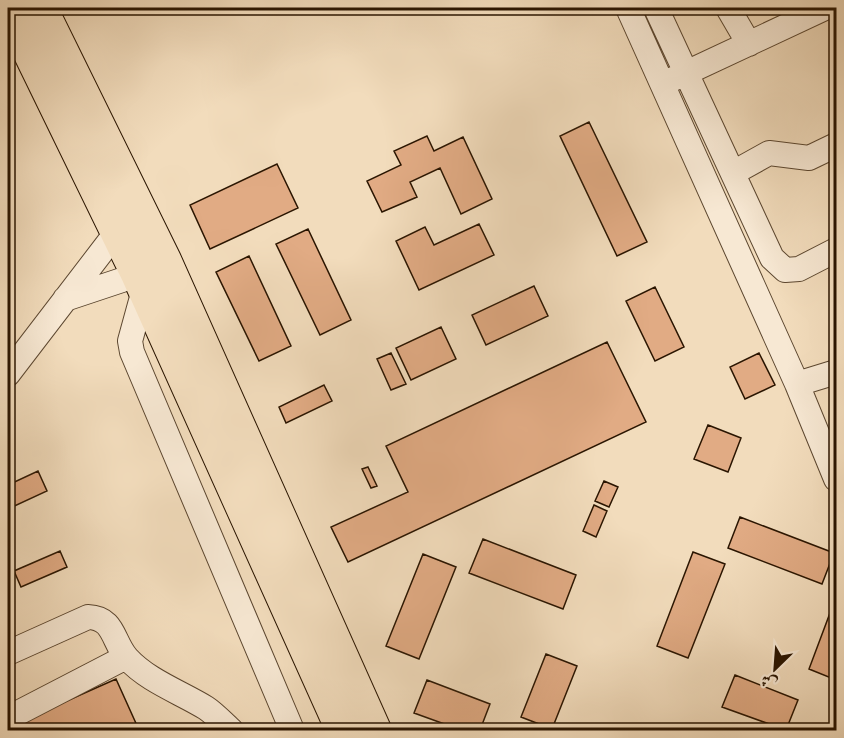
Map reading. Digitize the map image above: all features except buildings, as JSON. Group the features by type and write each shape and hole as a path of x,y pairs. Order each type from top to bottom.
{"main road":[{"path":"41,8 165,260 375,730"},
{"path":"8,9 140,282 342,730"}],"street":[{"path":"628,8 664,84 837,479"},
{"path":"656,8 772,258 785,270 800,268 837,250"},
{"path":"728,8 749,44"},
{"path":"664,84 825,8"},
{"path":"733,173 769,153 809,159 837,145"},
{"path":"8,374 116,233 145,220"},
{"path":"65,299 140,282 165,260"},
{"path":"140,282 130,341 132,352 292,730"},
{"path":"797,384 837,372"},
{"path":"8,653 88,616 99,617 110,626 126,657 169,688 208,710 231,730"},
{"path":"8,716 126,657"}]}
